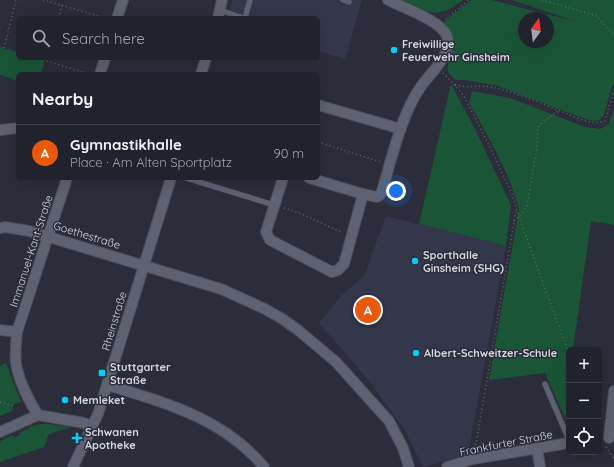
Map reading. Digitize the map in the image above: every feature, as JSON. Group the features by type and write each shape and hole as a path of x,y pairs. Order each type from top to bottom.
{"street":[{"path":"118,16 122,0"},
{"path":"316,180 376,197 381,194 401,130 412,101 425,80 444,56 448,41 446,34 438,25 388,0"},
{"path":"101,72 104,60"},
{"path":"202,72 205,60"},
{"path":"320,106 401,130"},
{"path":"0,130 16,128"},
{"name":"Immanuel-Kant-Straße","path":"38,415 29,400 17,368 17,332 66,180"},
{"name":"Rheinstraße","path":"73,467 92,426 107,385 170,180"},
{"path":"281,180 266,232 270,240 332,272 338,270 344,264 363,194"},
{"name":"Goethestraße","path":"0,228 5,227 29,231 221,289 281,318 298,330 341,368 389,421 403,448 409,467"},
{"path":"0,330 17,332"},
{"path":"107,385 150,397 188,411 218,428 240,444 264,467"},
{"path":"606,438 614,391"},
{"path":"0,432 38,415 92,426"},
{"name":"Frankfurter Straße","path":"447,467 474,459 566,443"},
{"path":"537,448 540,467"}],"lane":[{"path":"245,16 250,0"},
{"path":"220,9 239,16"},
{"path":"193,180 274,205"},
{"path":"545,384 566,433"}],"path":[{"path":"4,48 16,0"},
{"path":"43,0 99,16"},
{"path":"438,25 469,0"},
{"path":"542,0 597,16 614,36"},
{"path":"60,16 62,6"},
{"path":"46,60 83,72"},
{"path":"436,68 455,85 464,96 512,194 516,209 566,347"},
{"path":"455,85 490,87 509,92 583,121 597,123 605,121 614,89"},
{"path":"514,221 526,209 528,202 536,154 538,127 556,112 560,111"},
{"path":"320,143 391,165"},
{"path":"274,205 302,214 352,237"},
{"path":"474,459 516,209"},
{"path":"0,402 14,406"},
{"path":"103,428 108,429"},
{"path":"606,438 614,459"}],"shaded area":[{"path":"232,0 362,0 345,59 320,52 320,16 228,16"},
{"name":"Albert-Schweitzer-Schule","path":"386,216 506,246 468,454 425,467 423,467 404,429 371,383 319,323 341,296 364,276"}],"green space":[{"path":"401,0 463,0 447,10 432,12 417,8"},
{"path":"471,0 491,0 538,12 518,12 518,48 554,48 554,16 574,21 554,14 554,12 547,12 512,0 614,0 614,81 603,117 597,121 588,120 497,86 466,80 455,80 448,72 448,59 453,43 450,31 444,22"},
{"path":"0,47 16,51 16,60 45,60 42,72 16,72 16,80 0,75"},
{"path":"451,84 474,127 511,205 506,246 419,224"},
{"path":"472,91 510,98 585,127 600,129 608,125 614,109 614,225 591,221 573,347 566,347 566,420 545,373 489,380 519,209 504,168 469,102"},
{"path":"6,363 21,402 14,404 12,411 0,416 0,366"},
{"path":"39,424 71,427 49,434 44,447 0,462 0,442 2,440 12,435 14,438 29,427"}],"place":[{"name":"Freiwillige Feuerwehr Ginsheim","path":"394,50"},
{"name":"Sporthalle Ginsheim (SHG)","path":"415,261"},
{"name":"Gymnastikhalle","path":"368,310"},
{"name":"Albert-Schweitzer-Schule","path":"416,353"},
{"name":"Stuttgarter Straße","path":"102,373"},
{"name":"Memleket","path":"65,400"},
{"name":"Schwanen Apotheke","path":"77,438"}]}
